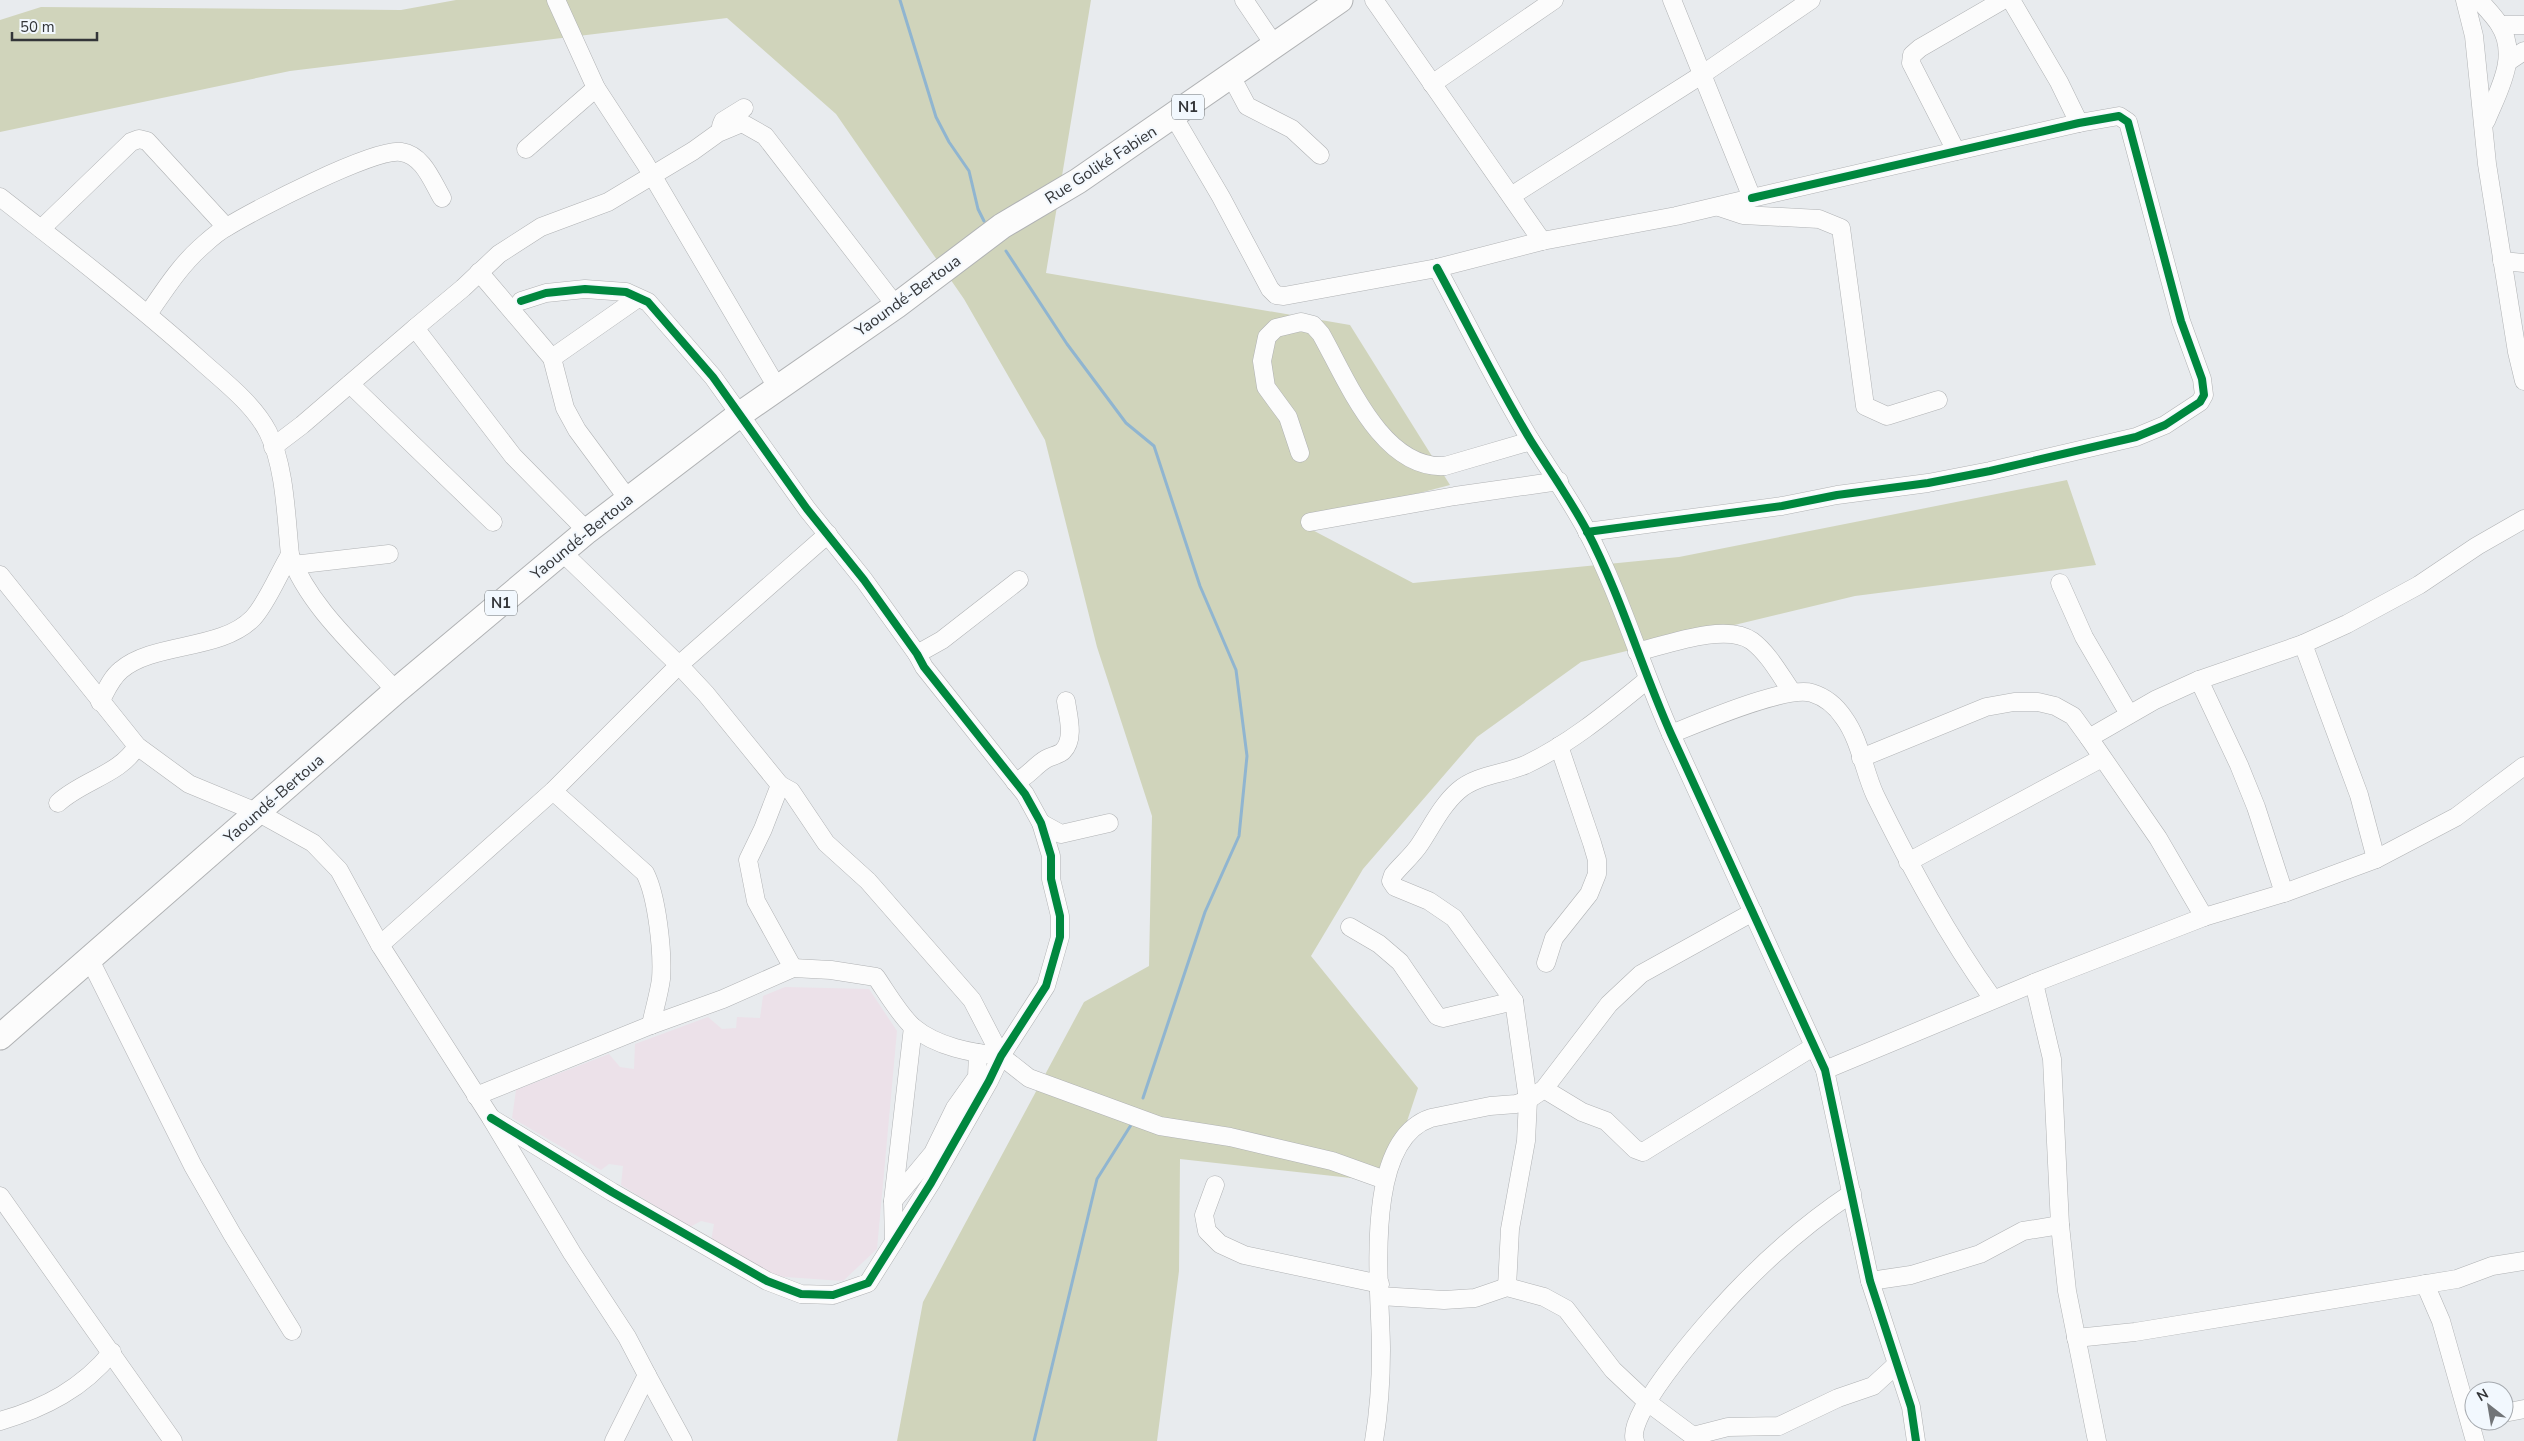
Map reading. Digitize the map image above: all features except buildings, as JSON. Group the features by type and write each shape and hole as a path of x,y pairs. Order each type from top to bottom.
{"highway":[{"name":"Rue Goliké Fabien","path":"1033,210 1174,117 1340,0"},
{"name":"Yaoundé-Bertoua","path":"0,1037 396,691 588,531 740,415 896,306 1002,226 1033,210"}],"street":[{"path":"556,0 596,88 652,175 778,389"},
{"path":"1244,0 1275,46"},
{"path":"1374,0 1542,241"},
{"path":"1432,84 1554,0"},
{"path":"1672,0 1752,198"},
{"path":"1511,196 1703,74 1811,0"},
{"path":"1956,151 1911,64 1912,55 1920,48 2003,0"},
{"path":"2012,0 2080,123"},
{"path":"2465,0 2474,36 2487,164 2517,352 2524,381"},
{"path":"2479,0 2500,25 2507,41 2509,61 2484,124"},
{"path":"2500,25 2524,25"},
{"path":"2509,61 2524,51"},
{"path":"1231,76 1247,106 1292,129 1320,155"},
{"path":"526,149 596,88"},
{"path":"718,133 724,121 744,108"},
{"path":"1174,117 1221,198 1270,289 1276,294 1284,296 1437,268 1542,241 1719,206 2080,123 2118,116 2128,122 2178,312 2202,379 2204,395 2200,402 2165,425 2136,437 1990,471 1928,483 1837,495 1782,506 1587,532"},
{"path":"273,447 302,425 463,288 499,254 541,227 608,202 718,133 742,123 765,136 896,306"},
{"path":"41,229 131,142 139,139 147,141 226,227"},
{"path":"148,314 180,269 199,249 226,227 343,168 380,154 400,152 413,156 424,166 442,198"},
{"path":"0,197 148,314 222,379 258,415 268,432 282,483 291,560 308,593 396,691"},
{"path":"1719,206 1743,215 1819,219 1841,228 1865,406 1887,416 1938,400"},
{"path":"2502,261 2524,263"},
{"path":"1437,268 1531,441 1559,481 1587,532 1612,584 1647,680 1670,734 1825,1070 1870,1281 1911,1407 1916,1441"},
{"path":"479,272 552,358 565,408 577,430 628,499"},
{"path":"491,1118 612,1192 767,1282 801,1294 834,1295 868,1283 894,1242 931,1183 989,1081 1001,1056 1046,986 1060,937 1060,916 1050,879 1050,856 1041,823 1025,794 924,667 917,654 864,580 713,377 648,302 626,292 586,289 546,292 521,301"},
{"path":"552,358 638,298"},
{"path":"1300,452 1288,417 1266,386 1262,361 1268,337 1276,328 1301,322 1313,325 1321,334 1370,423 1396,450 1432,467 1445,466 1531,441"},
{"path":"415,328 513,456 588,531"},
{"path":"350,384 493,522"},
{"path":"1310,522 1455,496 1559,481"},
{"path":"2089,738 2129,714 2199,680 2303,644 2346,624 2419,585 2477,546 2524,519"},
{"path":"380,945 553,791 679,665 828,534"},
{"path":"562,552 679,665 706,694 780,785 791,791 826,843 868,881 972,1000 1001,1056 1029,1078 1160,1126 1230,1137 1332,1160 1385,1180"},
{"path":"291,560 389,554"},
{"path":"100,702 110,683 121,670 134,663 239,629 253,617 291,560"},
{"path":"0,575 137,746 189,784 258,813 313,843 339,870 380,945 491,1118 572,1253 627,1337 683,1441"},
{"path":"917,654 942,640 1019,580"},
{"path":"2060,583 2084,637 2129,714"},
{"path":"1637,652 1717,633 1736,634 1751,640 1763,651 1792,692"},
{"path":"2303,644 2356,786 2376,859"},
{"path":"1507,1287 1509,1235 1526,1141 1528,1100 1514,1002 1454,918 1429,901 1395,887 1391,881 1392,875 1420,845 1458,791 1480,779 1526,764 1559,746 1613,708 1647,680"},
{"path":"2199,680 2239,765 2256,807 2284,893"},
{"path":"1670,734 1731,711 1792,692 1810,692 1829,701 1845,718 1874,792 1908,862 1962,956 1993,999"},
{"path":"1015,782 1033,772 1044,759 1063,751 1069,740 1070,726 1066,701"},
{"path":"1861,758 1986,707 2014,702 2038,702 2055,706 2073,716 2089,738 2158,838 2204,917"},
{"path":"58,803 68,794 131,756 137,746"},
{"path":"1546,963 1554,938 1589,894 1597,874 1597,860 1592,843 1559,746"},
{"path":"1908,862 2102,758"},
{"path":"1825,1070 1993,999 2204,917 2284,893 2376,859 2456,817 2524,766"},
{"path":"780,785 748,860 756,901 793,968"},
{"path":"553,791 645,873 652,886 658,922 661,978 651,1025"},
{"path":"1041,823 1061,834 1109,823"},
{"path":"1374,1441 1380,1409 1380,1213 1388,1165 1407,1132 1422,1121 1528,1100 1544,1088 1609,1004 1641,974 1753,912"},
{"path":"1350,927 1379,944 1400,962 1436,1016 1443,1018 1514,1002"},
{"path":"89,958 193,1166 232,1234 292,1331"},
{"path":"476,1096 651,1025 723,999 793,968 831,970 876,977 913,1026 936,1041 978,1054 1001,1056"},
{"path":"2034,983 2052,1059 2060,1226 2067,1291 2097,1441"},
{"path":"894,1242 894,1201 913,1026"},
{"path":"1544,1088 1582,1112 1606,1121 1635,1149 1643,1152 1814,1047"},
{"path":"894,1201 933,1152 955,1108 977,1076 978,1054"},
{"path":"1215,1186 1204,1215 1207,1231 1220,1244 1244,1255 1380,1290 1444,1300 1475,1298 1507,1287 1544,1297 1566,1309 1613,1370 1646,1401 1693,1436 1728,1427 1779,1426 1838,1398 1873,1386 1896,1365"},
{"path":"1636,1441 1634,1437 1639,1417 1646,1401 1668,1371 1741,1286 1830,1207 1852,1193"},
{"path":"0,1196 112,1352 173,1441"},
{"path":"1870,1281 1910,1275 1980,1254 2023,1231 2060,1226"},
{"path":"2076,1338 2135,1332 2457,1280 2492,1266 2524,1261"},
{"path":"2425,1284 2441,1321 2464,1394"},
{"path":"0,1421 20,1415 62,1397 96,1372 112,1352"},
{"path":"614,1441 648,1375"}],"shaded area":[{"path":"785,987 869,989 897,1031 877,1249 843,1281 771,1276 711,1241 714,1224 701,1221 690,1227 621,1185 623,1166 609,1164 601,1170 512,1118 516,1090 609,1054 620,1067 634,1069 635,1044 708,1017 722,1029 736,1028 737,1017 760,1018 763,996"}],"green space":[{"path":"456,0 1091,0 1046,273 1350,325 1450,485 1301,524 1413,583 1679,557 2067,480 2096,565 1855,596 1581,662 1477,737 1363,869 1311,956 1418,1088 1387,1182 1180,1159 1179,1271 1157,1441 897,1441 923,1302 1084,1002 1149,966 1152,816 1097,647 1045,440 964,299 836,114 727,18 290,71 0,132 0,20 41,7 401,10"}],"waterway":[{"path":"900,0 936,117 949,142 969,171 978,209 984,221"},
{"path":"1006,251 1067,344 1126,423 1154,446 1200,586 1236,670 1247,756 1239,836 1205,912 1143,1098"},
{"path":"1034,1441 1097,1179 1131,1125"}],"cycle path":[{"path":"1587,532 1782,506 1837,495 1928,483 1990,471 2136,437 2165,425 2200,402 2204,395 2202,379 2181,321 2128,122 2119,116 2079,123 1752,198"},
{"path":"1437,268 1506,398 1587,531 1621,606 1671,734 1825,1070 1870,1281 1911,1407 1916,1441"},
{"path":"491,1118 612,1192 767,1281 801,1294 833,1295 868,1283 931,1183 989,1081 1001,1056 1046,986 1060,937 1060,916 1051,879 1051,856 1041,823 1025,794 924,667 917,654 864,580 807,509 713,377 648,302 626,292 585,289 546,293 521,301"}]}
